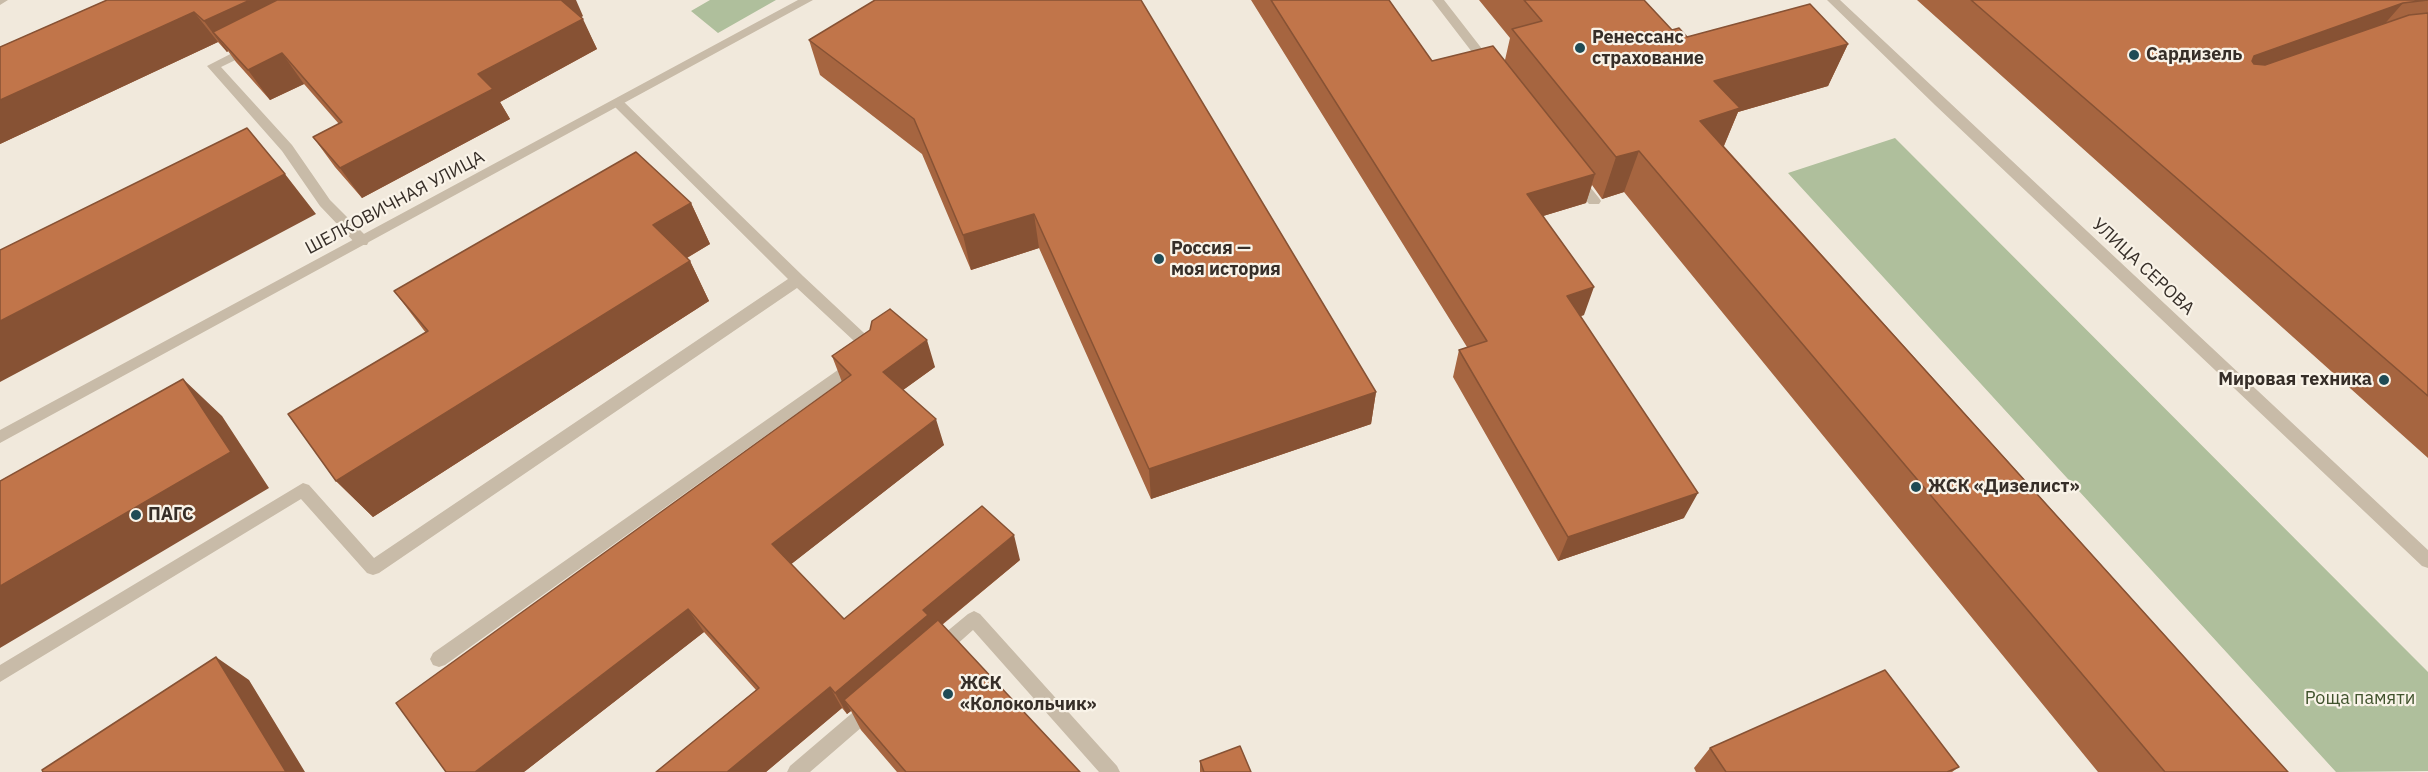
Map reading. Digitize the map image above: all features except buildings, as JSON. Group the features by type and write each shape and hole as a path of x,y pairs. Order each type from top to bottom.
{"street":[{"name":"ШЕЛКОВИЧНАЯ УЛИЦА","path":"0,437 807,0"},
{"path":"1438,0 1494,73"},
{"name":"УЛИЦА СЕРОВА","path":"1833,0 2428,561"},
{"path":"255,45 213,66 325,203 362,241"},
{"path":"439,658 873,351 618,103"},
{"path":"1572,173 1594,201"},
{"path":"0,674 303,490 372,568 798,280"},
{"path":"929,657 974,619 1111,772"},
{"path":"796,772 885,696"}],"green space":[{"path":"710,0 776,0 718,33 691,11"},
{"name":"Роща памяти","path":"1895,138 2428,672 2428,771 2336,772 1788,173"}],"place":[{"name":"Ренессанс страхование","path":"1580,48"},
{"name":"Сардизель","path":"2134,55"},
{"name":"Россия — моя история","path":"1159,259"},
{"name":"Мировая техника","path":"2384,380"},
{"name":"ЖСК «Дизелист»","path":"1916,487"},
{"name":"ПАГС","path":"136,515"},
{"name":"ЖСК «Колокольчик»","path":"948,694"}]}
